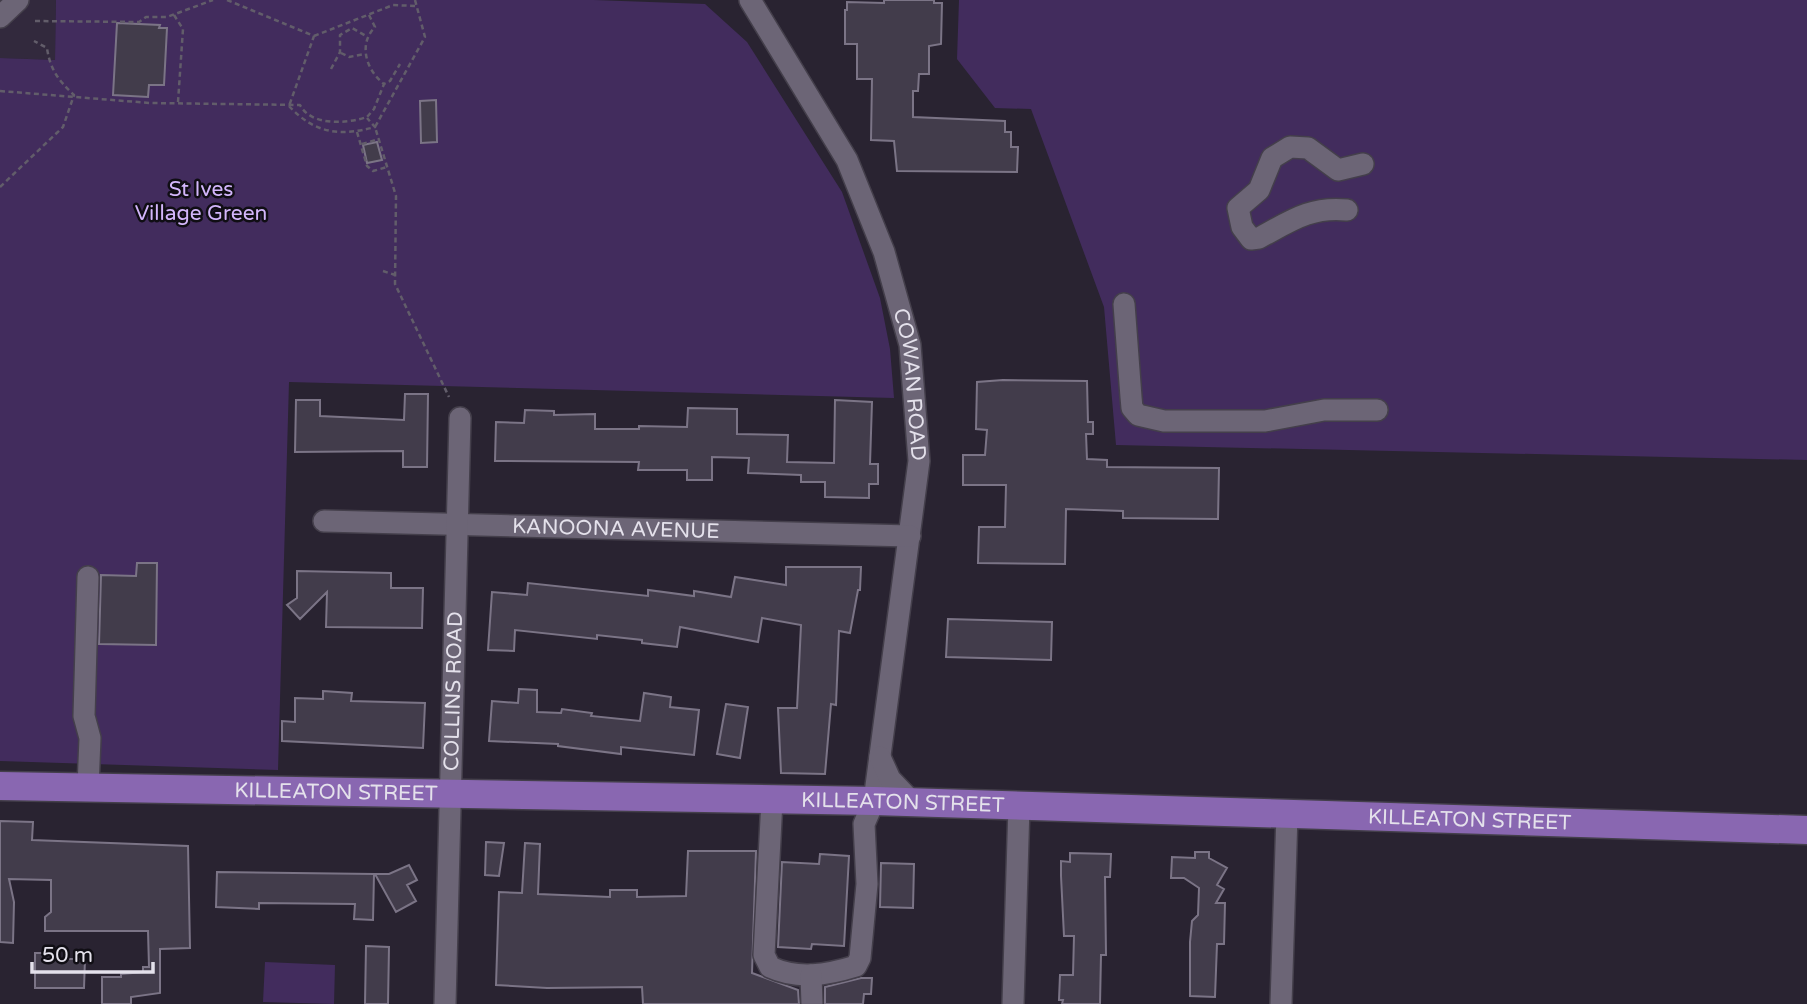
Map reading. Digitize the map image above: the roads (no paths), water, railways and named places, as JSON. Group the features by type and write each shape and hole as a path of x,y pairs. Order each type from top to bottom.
{"main road":[{"name":"KILLEATON STREET","path":"0,786 450,796 874,801 1807,830"}],"street":[{"path":"0,17 18,0"},
{"name":"COWAN ROAD","path":"750,0 847,160 884,252 910,345 919,461 874,801 864,824 867,884 860,958 856,966 811,975"},
{"path":"1347,210 1325,209 1304,213 1259,238 1251,239 1242,227 1238,208 1259,191 1272,158 1290,147 1308,148 1338,170 1363,164"},
{"path":"1124,304 1132,408 1138,415 1164,421 1257,421 1324,410 1377,410"},
{"name":"COLLINS ROAD","path":"445,1004 460,418"},
{"name":"KANOONA AVENUE","path":"324,521 910,536"},
{"path":"88,577 83,716 90,738 88,787"},
{"path":"880,757 890,779 913,803"},
{"path":"772,800 764,955 770,967 781,972 811,975 812,1004"},
{"path":"1013,1004 1019,806"},
{"path":"1281,1004 1287,814"}],"park label":[{"name":"St Ives Village Green","path":"201,201"}]}
